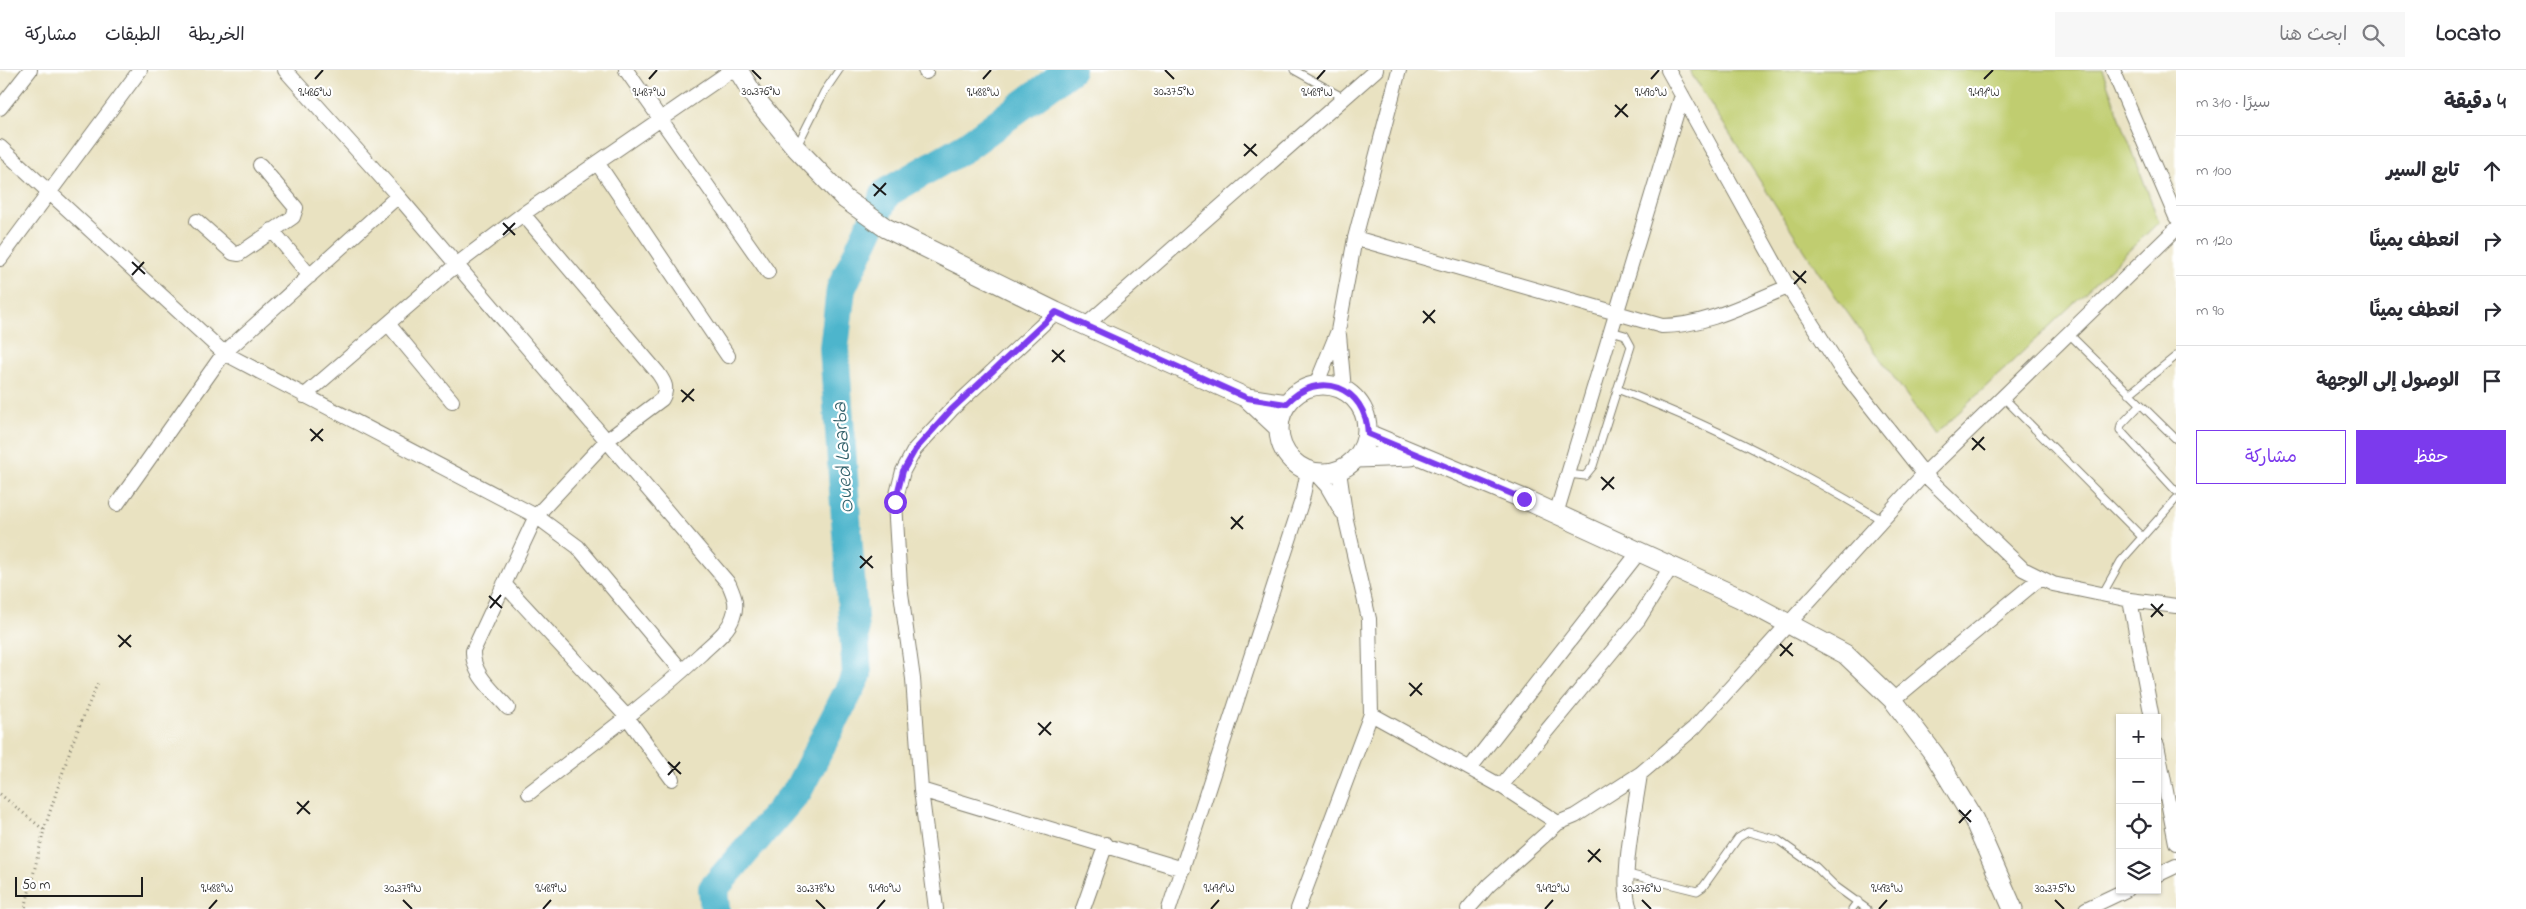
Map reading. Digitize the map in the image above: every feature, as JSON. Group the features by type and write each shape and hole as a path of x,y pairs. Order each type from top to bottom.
{"street":[{"path":"0,108 30,70"},
{"path":"0,259 47,192 140,70"},
{"path":"285,70 398,196 729,584 736,600 733,618 724,632 682,671 627,717 529,793"},
{"path":"626,70 768,272"},
{"path":"304,396 389,325 456,265 523,214 732,70"},
{"path":"738,70 756,99 796,148 845,199 886,228 1056,312 1247,398 1286,404"},
{"path":"1086,325 1376,70"},
{"path":"1316,385 1338,331 1355,238 1399,70"},
{"path":"1668,70 1788,287 1841,369 1924,474 2023,569 2039,579 2052,584 2130,600 2176,606"},
{"path":"2113,70 2176,218"},
{"path":"1556,514 1682,95"},
{"path":"0,148 224,353 536,516 578,548 682,671"},
{"path":"598,164 728,356"},
{"path":"197,221 236,254 242,254 272,230 293,217 296,208 260,165"},
{"path":"117,504 224,353 398,196"},
{"path":"508,708 478,674 472,659 473,651 536,516 606,441 662,399 666,391 665,383 523,214"},
{"path":"1468,909 1489,885 1558,823 1580,813 1640,774 1694,728 1726,695 1788,622 1924,474 2176,229"},
{"path":"272,230 310,276"},
{"path":"1355,238 1662,326 1679,326 1706,319 1788,287"},
{"path":"936,909 921,790 913,679 900,586 895,502 903,471 915,450 951,410 1056,312"},
{"path":"389,325 452,401"},
{"path":"1338,331 1344,390"},
{"path":"1312,472 1338,471 1358,458 1368,434 1363,408 1355,398 1344,390 1331,385 1316,385 1295,395 1286,404 1279,428 1281,442 1287,454 1296,464 1312,472 1326,486 1346,520"},
{"path":"1247,398 1279,428"},
{"path":"1368,434 1556,514 1639,552 1788,622 1844,654 1892,700 1934,754 1974,820 2014,909"},
{"path":"1358,458 1416,455"},
{"path":"1298,909 1371,714 1369,619 1346,520 1338,471"},
{"path":"1169,909 1312,472"},
{"path":"1470,768 1639,552"},
{"path":"1501,786 1638,620 1671,567"},
{"path":"1892,700 2039,579"},
{"path":"504,584 627,717 672,779"},
{"path":"2130,600 2151,714"},
{"path":"1371,714 1501,786 1558,823"},
{"path":"2160,759 2176,843"},
{"path":"1630,909 1626,894 1640,774"},
{"path":"921,790 1106,844 1182,869"},
{"path":"1084,909 1106,844"},
{"path":"2161,873 2176,866"},
{"path":"2086,909 2118,894"}],"lane":[{"path":"796,148 824,92 840,70"},
{"path":"1294,70 1344,98"},
{"path":"1568,474 1585,476 1593,466 1617,389 1630,342 1625,335 1611,331"},
{"path":"2068,333 2176,439"},
{"path":"2129,394 2176,356"},
{"path":"1617,389 1684,414 1822,484 1882,520"},
{"path":"2003,397 2142,537"},
{"path":"2140,405 2121,425 2120,430 2176,491"},
{"path":"2103,593 2121,561 2176,500"},
{"path":"1628,874 1696,891 1703,887 1738,838 1748,832 1778,840 1816,867 1835,886 1867,909"},
{"path":"1852,909 1858,901"}],"path":[{"path":"25,909 44,830 72,744 98,682"},
{"path":"0,794 44,830"}],"green space":[{"path":"1689,70 2102,70 2159,222 1935,435 1819,273"}],"waterway":[{"name":"Oued Laarba","path":"715,909 713,889 798,790 857,675 834,348 841,289 886,193 967,146 1070,70"}],"route":[{"path":"895,502 903,471 915,450 951,410 1056,312 1247,398 1286,404 1305,388 1316,385 1331,385 1344,390 1355,398 1363,408 1368,434 1524,499"}]}
